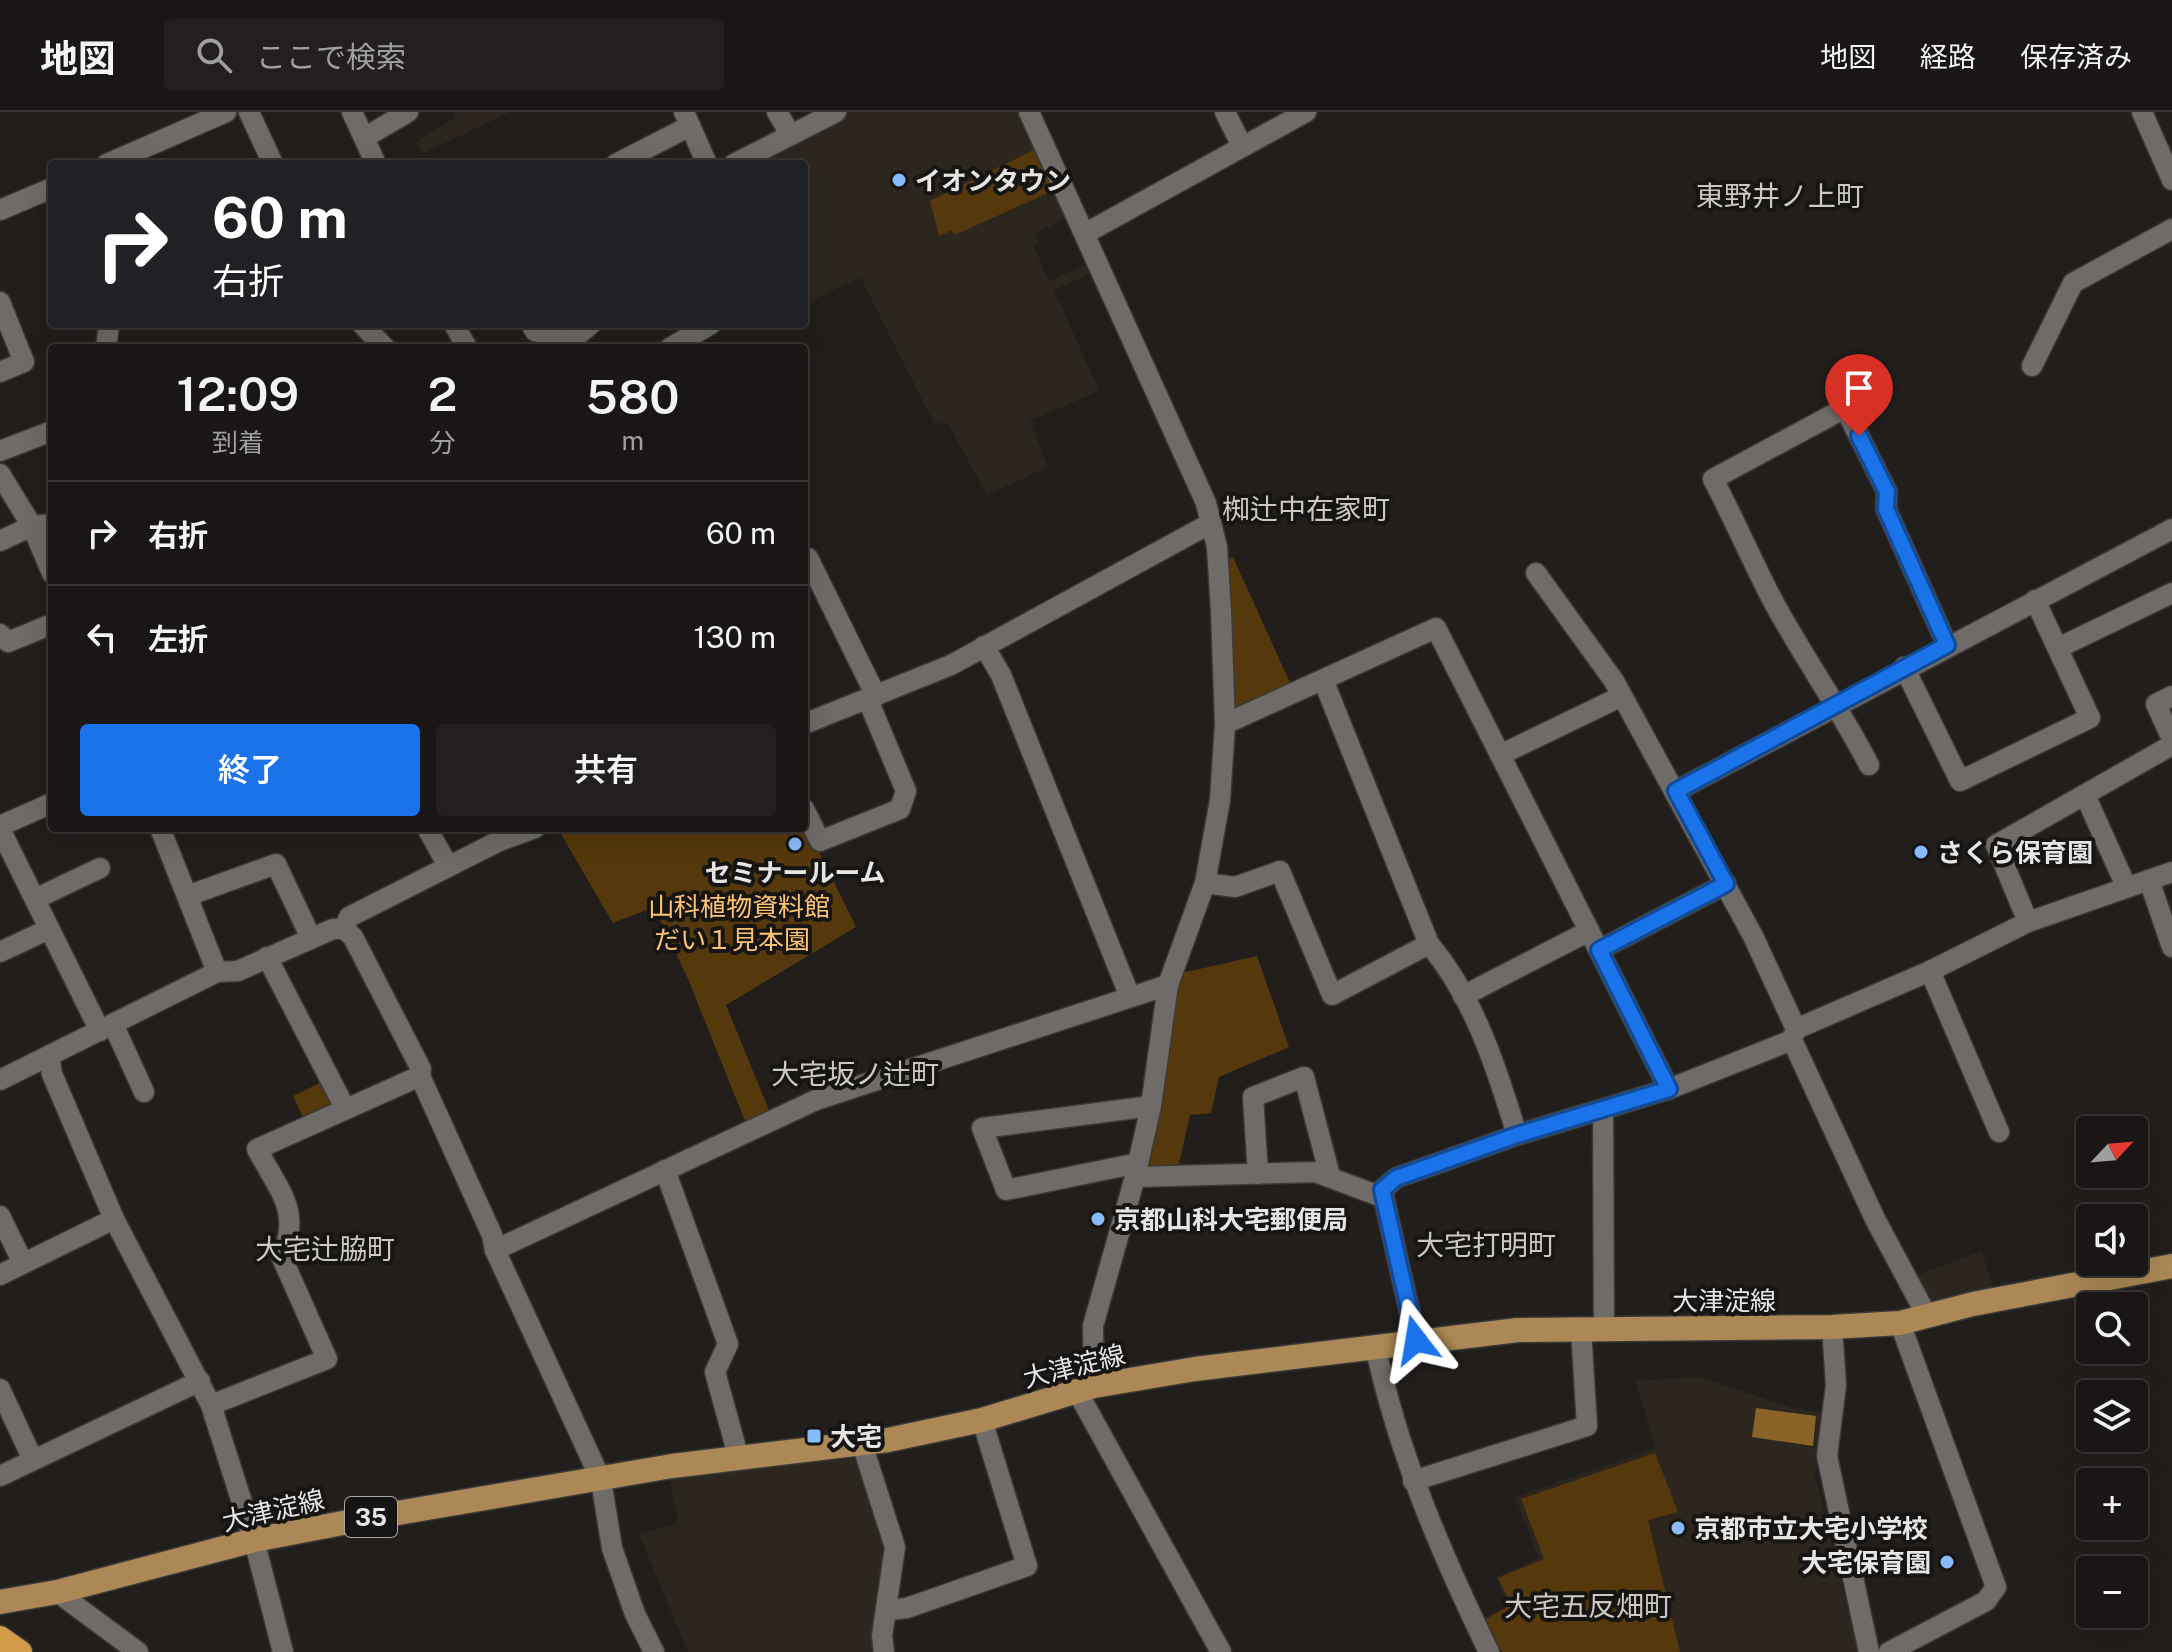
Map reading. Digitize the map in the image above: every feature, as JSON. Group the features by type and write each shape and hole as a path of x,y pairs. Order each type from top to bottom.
{"highway":[{"path":"0,1638 20,1652"}],"main road":[{"name":"大津淀線","path":"2,1599 57,1592 254,1540 672,1466 862,1444 982,1420 1086,1389 1375,1345 1518,1330 1832,1327 1900,1323 2172,1266"}],"street":[{"path":"116,160 226,112"},
{"path":"249,112 271,160"},
{"path":"352,112 374,160"},
{"path":"364,138 408,112"},
{"path":"777,112 791,135"},
{"path":"742,160 836,112"},
{"path":"1225,112 1242,146"},
{"path":"1086,233 1306,112"},
{"path":"2142,112 2172,180"},
{"path":"1035,114 1206,503 1218,563 1225,724 1220,800 1205,883 1168,985 1151,1106 1093,1326 1086,1389 1216,1650"},
{"path":"631,160 687,119 705,160"},
{"path":"0,210 48,190"},
{"path":"2032,366 2073,283 2172,229"},
{"path":"0,302 24,362 0,372"},
{"path":"366,328 381,344"},
{"path":"533,328 565,344 586,328"},
{"path":"677,344 704,328"},
{"path":"1869,765 1772,598 1713,479 1845,408 1887,492 1886,509 1947,645"},
{"path":"0,451 48,433"},
{"path":"0,474 42,525 48,554"},
{"path":"808,722 951,665 1211,523"},
{"path":"0,541 42,525"},
{"path":"1676,791 1904,667 2172,529"},
{"path":"808,558 872,698 906,791 900,809 820,841 808,817"},
{"path":"1536,573 1622,696 1726,884 1875,1219 1927,1316"},
{"path":"2058,648 2172,593"},
{"path":"1904,667 1960,781 2090,718 2035,600"},
{"path":"0,634 8,642 48,626"},
{"path":"1225,724 1324,682 1436,628 1669,1089"},
{"path":"984,646 1001,675 1130,997"},
{"path":"1324,682 1429,944 1451,970 1498,1073 1517,1135"},
{"path":"1500,755 1622,696"},
{"path":"2172,696 2156,704 2172,739"},
{"path":"2028,922 1996,845 2172,745"},
{"path":"2085,795 2126,886"},
{"path":"48,805 0,828 49,929 144,1092"},
{"path":"162,832 217,972"},
{"path":"429,832 448,866"},
{"path":"344,929 349,917 504,835"},
{"path":"187,896 276,864 311,938"},
{"path":"35,899 100,868"},
{"path":"1205,883 1235,887 1280,871 1332,995 1429,944"},
{"path":"1416,1340 1382,1197 1382,1190 1396,1178 1517,1135 1669,1089 1930,971 2028,922 2172,872"},
{"path":"2149,880 2172,947"},
{"path":"1599,950 1726,884"},
{"path":"0,952 49,929"},
{"path":"0,1080 217,972 238,971 311,938 344,929"},
{"path":"344,929 360,949 421,1069 420,1076 492,1235 495,1250 601,1480 612,1548 635,1614 654,1652"},
{"path":"1463,996 1589,931"},
{"path":"267,957 345,1108"},
{"path":"1930,971 1999,1132"},
{"path":"495,1250 816,1100 1168,985"},
{"path":"49,1056 52,1074 114,1219 211,1405 254,1540 283,1652"},
{"path":"211,1405 327,1359 282,1258 292,1217 257,1149 420,1076"},
{"path":"1258,1174 1253,1097 1304,1077 1330,1176"},
{"path":"1151,1106 982,1128 1006,1190 1136,1170 1258,1174 1315,1172 1382,1197"},
{"path":"1413,1481 1587,1426 1603,1111"},
{"path":"665,1170 728,1344 715,1372 739,1459"},
{"path":"0,1216 23,1263"},
{"path":"0,1275 114,1219"},
{"path":"1889,1652 1986,1601 1996,1587 1900,1323"},
{"path":"1832,1327 1836,1385 1827,1456 1869,1652"},
{"path":"1375,1345 1384,1389 1413,1481 1448,1566 1489,1652"},
{"path":"0,1476 200,1381"},
{"path":"0,1389 33,1460"},
{"path":"888,1610 907,1608 1027,1566 982,1420"},
{"path":"862,1444 895,1547 882,1636 884,1652"},
{"path":"57,1592 138,1652"}],"shaded area":[{"path":"453,112 510,112 422,154 416,142 455,118"},
{"path":"849,112 1020,112 1038,148 939,235 953,229 956,235 1057,189 1069,217 1035,233 1039,244 1034,247 1049,281 1089,263 1093,272 1054,290 1099,391 1030,421 1048,467 987,495 948,424 934,423 860,277 808,304 808,160 752,160"},
{"path":"1982,1251 1994,1291 1932,1305 1914,1276"},
{"name":"京都市立大宅小学校","path":"1700,1377 1792,1408 1818,1411 1822,1416 1815,1475 1858,1652 1499,1652 1483,1618 1509,1605 1496,1577 1539,1558 1515,1497 1656,1448 1635,1381"},
{"path":"1756,1408 1816,1416 1813,1446 1752,1437"},
{"path":"854,1458 859,1462 886,1547 876,1652 688,1652 639,1534 678,1523 670,1478"}],"green space":[{"path":"1038,148 1057,189 955,235 952,230 939,236 930,201"},
{"path":"1233,557 1291,685 1232,710 1225,560"},
{"name":"山科植物資料館","path":"808,829 856,927 726,1005 773,1120 749,1131 688,979 654,907 613,923 560,832 808,832"},
{"path":"1257,956 1289,1047 1219,1077 1211,1113 1190,1115 1177,1172 1142,1166 1177,974"},
{"path":"322,1082 333,1103 331,1111 306,1123 293,1096"},
{"path":"1655,1453 1678,1512 1648,1520 1680,1652 1502,1652 1486,1619 1511,1605 1498,1578 1544,1559 1521,1499"}],"place":[{"name":"イオンタウン","path":"899,180"},
{"name":"セミナールーム","path":"795,844"},
{"name":"さくら保育園","path":"1921,852"},
{"name":"京都山科大宅郵便局","path":"1098,1219"},
{"name":"大宅","path":"814,1436"},
{"name":"京都市立大宅小学校","path":"1678,1528"},
{"name":"大宅保育園","path":"1947,1562"}],"district":[{"name":"東野井ノ上町","path":"1780,195"},
{"name":"椥辻中在家町","path":"1306,508"},
{"name":"大宅坂ノ辻町","path":"855,1073"},
{"name":"大宅打明町","path":"1486,1244"},
{"name":"大宅辻脇町","path":"325,1248"},
{"name":"大宅五反畑町","path":"1588,1605"}],"route":[{"path":"1416,1340 1382,1190 1396,1178 1517,1135 1669,1089 1599,950 1726,884 1676,791 1947,645 1886,509 1887,492 1859,436"}],"park label":[{"name":"だい１見本園","path":"732,939"}]}
